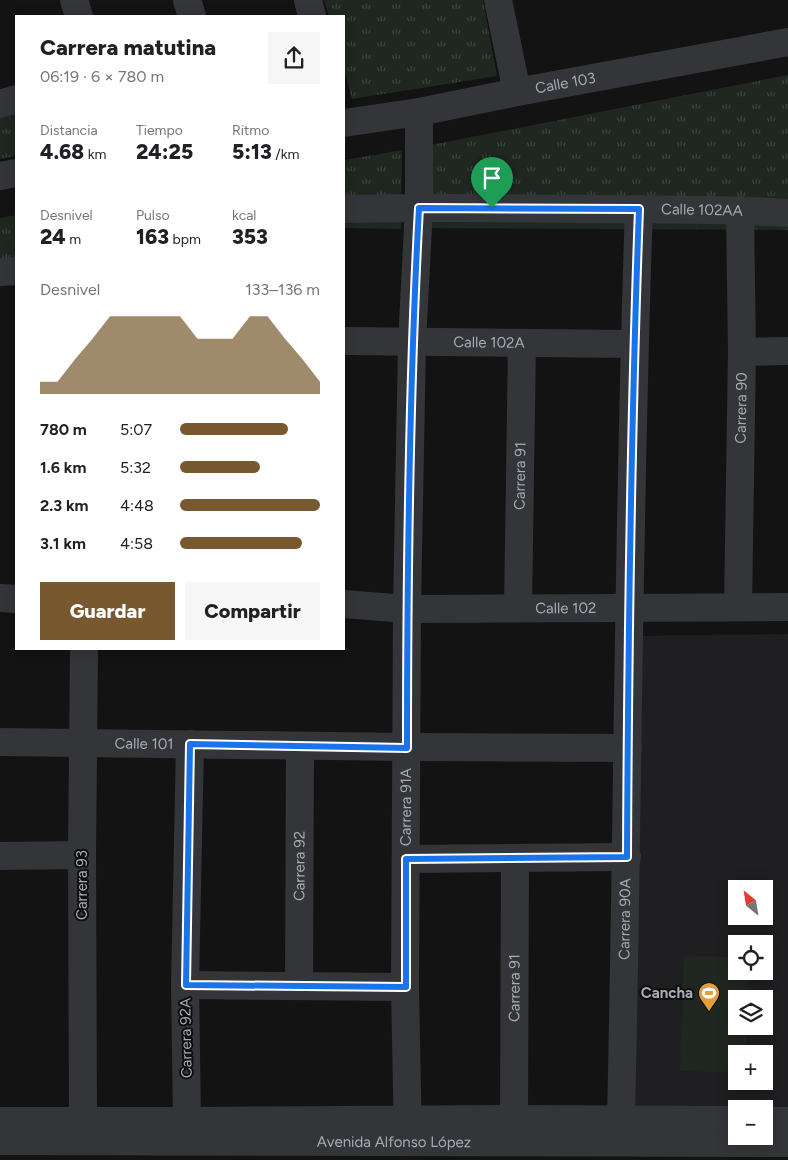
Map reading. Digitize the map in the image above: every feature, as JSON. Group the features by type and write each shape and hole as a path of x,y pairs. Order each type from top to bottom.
{"street":[{"path":"74,0 79,15"},
{"path":"188,0 192,15"},
{"path":"308,0 312,15"},
{"path":"498,0 517,92"},
{"name":"Calle 103","path":"345,123 419,112 788,42"},
{"path":"0,104 15,99"},
{"name":"Carrera 91A","path":"408,1130 406,987 407,609 412,342 419,208 419,112"},
{"path":"0,176 15,173"},
{"name":"Calle 102AA","path":"345,209 639,209 740,210 788,213"},
{"name":"Carrera 90A","path":"624,1141 628,608 639,209"},
{"name":"Carrera 90","path":"738,607 742,352 740,210"},
{"path":"0,272 15,272"},
{"name":"Calle 102A","path":"345,341 634,344"},
{"name":"Carrera 91","path":"518,608 522,343"},
{"path":"742,352 788,351"},
{"path":"0,598 15,599"},
{"name":"Calle 102","path":"345,604 407,609 788,607"},
{"name":"Carrera 93","path":"84,650 82,855 84,1140"},
{"name":"Calle 101","path":"0,742 407,748 628,748"},
{"name":"Carrera 92A","path":"187,1121 186,985 190,744"},
{"name":"Carrera 92","path":"299,986 300,746"},
{"path":"0,856 82,855"},
{"path":"406,859 627,857"},
{"name":"Carrera 91","path":"515,858 516,1140"},
{"path":"186,985 406,987"},
{"name":"Avenida Alfonso López","path":"0,1121 84,1140 187,1121 408,1130 516,1140 728,1141"},
{"path":"773,1121 788,1121"},
{"name":"Avenida Alfonso López","path":"0,1141 84,1140 331,1151 408,1130"},
{"name":"Avenida Alfonso López","path":"773,1142 788,1143"}],"shaded area":[{"path":"788,634 788,1109 773,1109 773,1100 728,1100 728,1109 634,1109 634,636"}],"green space":[{"path":"324,0 483,0 497,76 352,99 345,73 345,15 329,15"},
{"path":"788,75 788,230 424,228 426,146"},
{"path":"15,110 15,156 0,159 0,114"},
{"path":"402,150 401,229 345,228 345,160"},
{"path":"15,215 15,260 0,260 0,218"},
{"name":"Cancha","path":"684,956 728,957 728,980 749,980 748,990 728,990 728,1035 747,1035 746,1045 728,1045 728,1073 680,1071"}],"place":[{"name":"Cancha","path":"709,1012"}],"route":[{"path":"419,208 492,208 639,209 628,608 627,857 406,859 406,987 186,985 190,744 407,748 407,609 412,342 419,208"}]}
